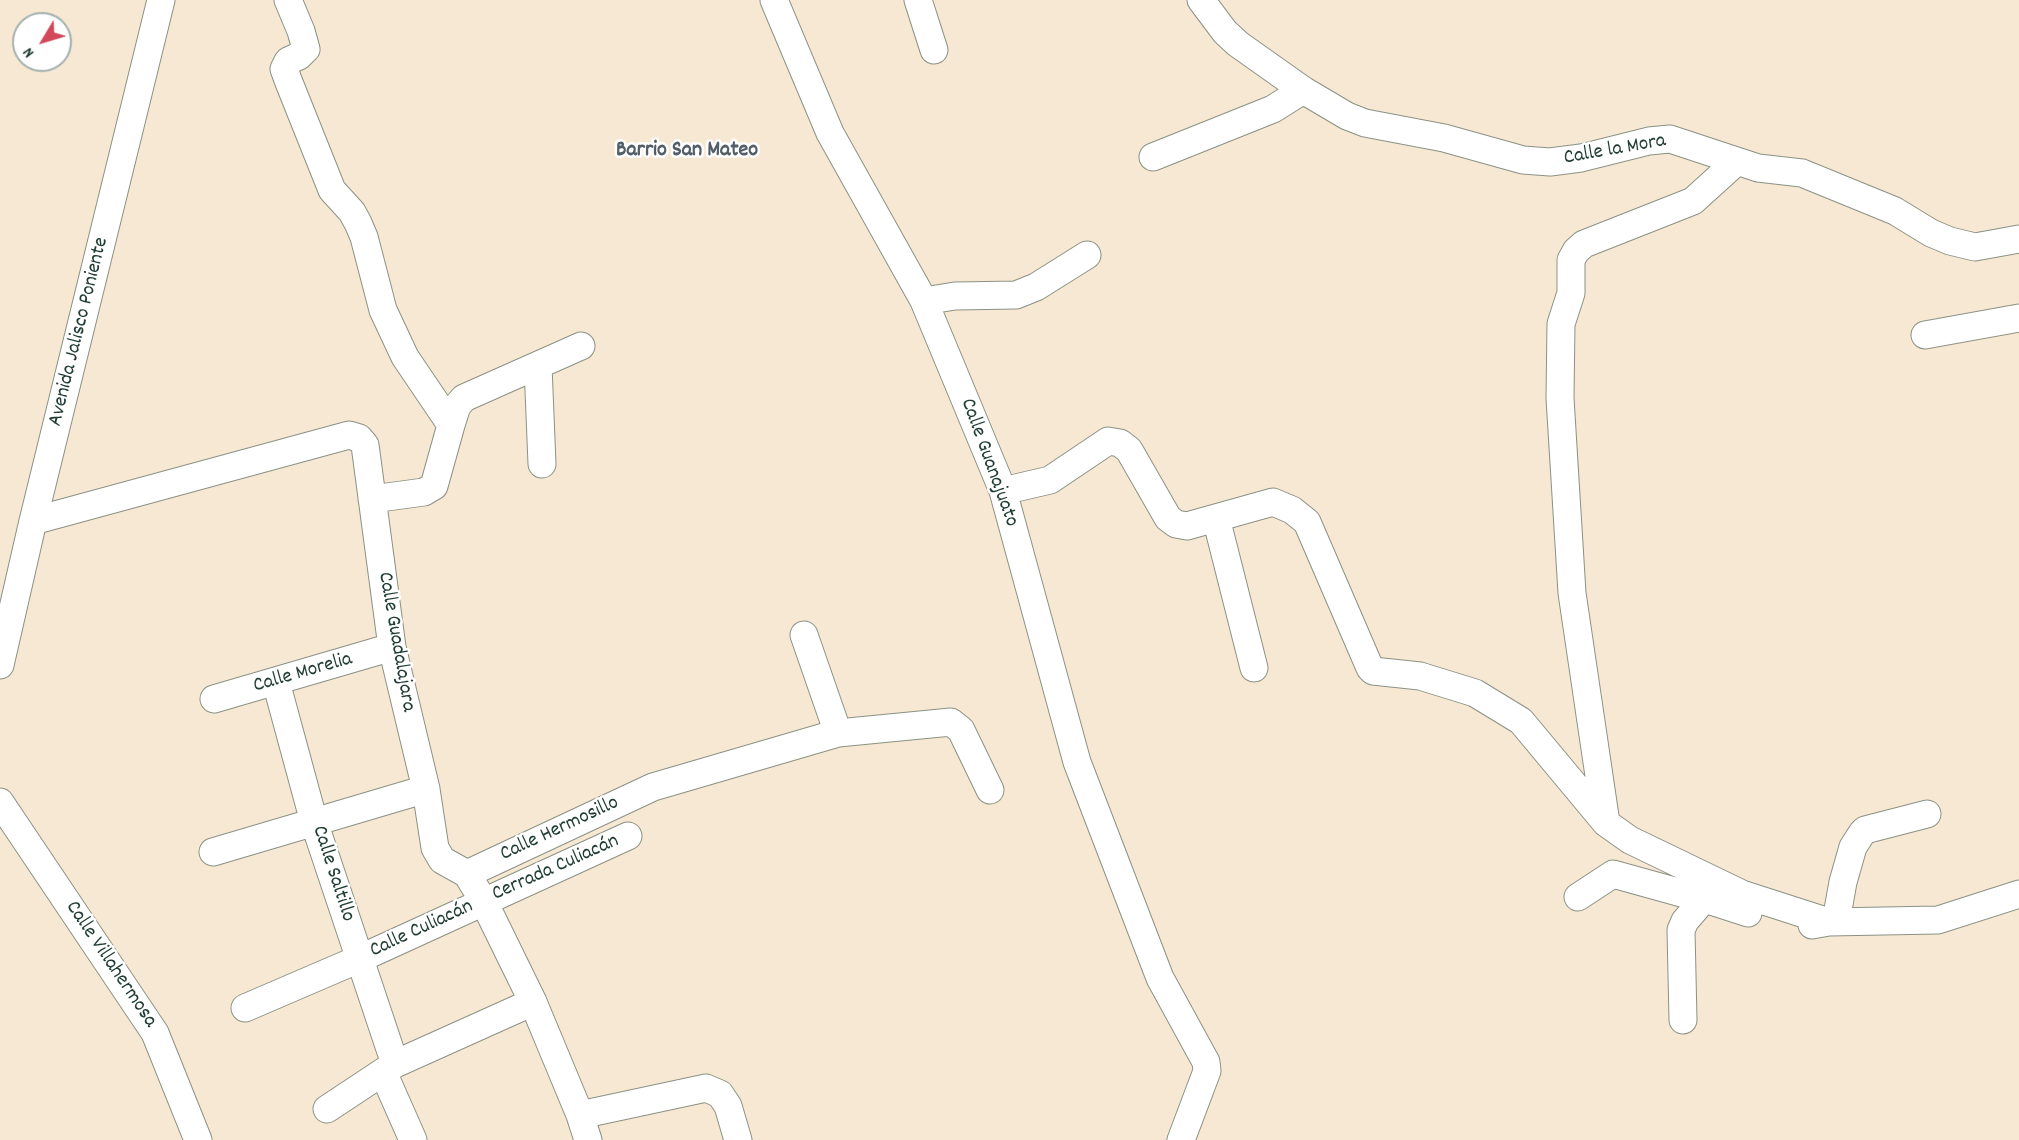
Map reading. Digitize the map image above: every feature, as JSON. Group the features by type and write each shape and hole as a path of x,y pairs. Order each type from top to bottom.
{"street":[{"name":"Avenida Jalisco Poniente","path":"0,665 33,520 161,0"},
{"path":"288,0 306,49 299,56 288,61 284,69 288,80 332,190 352,212 364,237 383,310 405,357 451,425"},
{"name":"Calle Guanajuato","path":"774,0 830,133 924,301 1003,491 1077,762 1160,978 1206,1062 1207,1071 1181,1140"},
{"path":"918,0 934,50"},
{"name":"Calle la Mora","path":"1201,0 1225,32 1238,44 1303,90 1347,116 1365,123 1444,138 1523,160 1550,162 1581,158 1649,141 1670,139 1758,168 1802,172 1895,211 1931,233 1950,241 1975,247 2019,239"},
{"path":"1153,157 1273,109 1303,90"},
{"path":"1606,822 1571,581 1560,398 1561,324 1571,293 1571,260 1584,244 1694,201 1736,162"},
{"path":"924,301 955,296 1016,295 1036,287 1087,255"},
{"path":"1925,335 2019,318"},
{"path":"372,499 424,492 434,486 457,406 464,398 581,346"},
{"path":"538,366 542,464"},
{"name":"Calle Guadalajara","path":"33,520 349,435 359,438 365,445 392,647 426,789 435,848 442,860 467,874 484,902 532,1002 584,1128"},
{"path":"1003,491 1050,480 1108,441 1120,443 1130,450 1168,518 1176,524 1187,526 1273,502 1292,510 1307,522 1370,668 1376,673 1420,676 1475,693 1521,721 1606,822 1630,840 1742,894 1832,922"},
{"path":"1216,518 1254,668"},
{"path":"804,635 838,733"},
{"name":"Calle Morelia","path":"214,699 392,647"},
{"name":"Calle Saltillo","path":"276,682 314,822 359,958 389,1068 413,1140"},
{"name":"Calle Hermosillo","path":"467,874 653,787 838,733 951,722 961,730 990,790"},
{"path":"213,852 426,789"},
{"name":"Calle Villahermosa","path":"0,802 156,1033 198,1140"},
{"path":"1832,922 1851,856 1862,833 1865,830 1928,814"},
{"name":"Cerrada Culiacán","path":"484,902 628,836"},
{"path":"1578,897 1613,874 1704,899 1783,925 1801,927 1832,922 1938,920 2019,894"},
{"path":"1683,1020 1681,930 1685,921 1704,899"},
{"name":"Calle Culiacán","path":"245,1008 484,902"},
{"path":"327,1109 389,1068 532,1002"},
{"path":"584,1128 706,1088 720,1094 728,1106 738,1140"}],"district":[{"name":"Barrio San Mateo","path":"687,152"}]}
